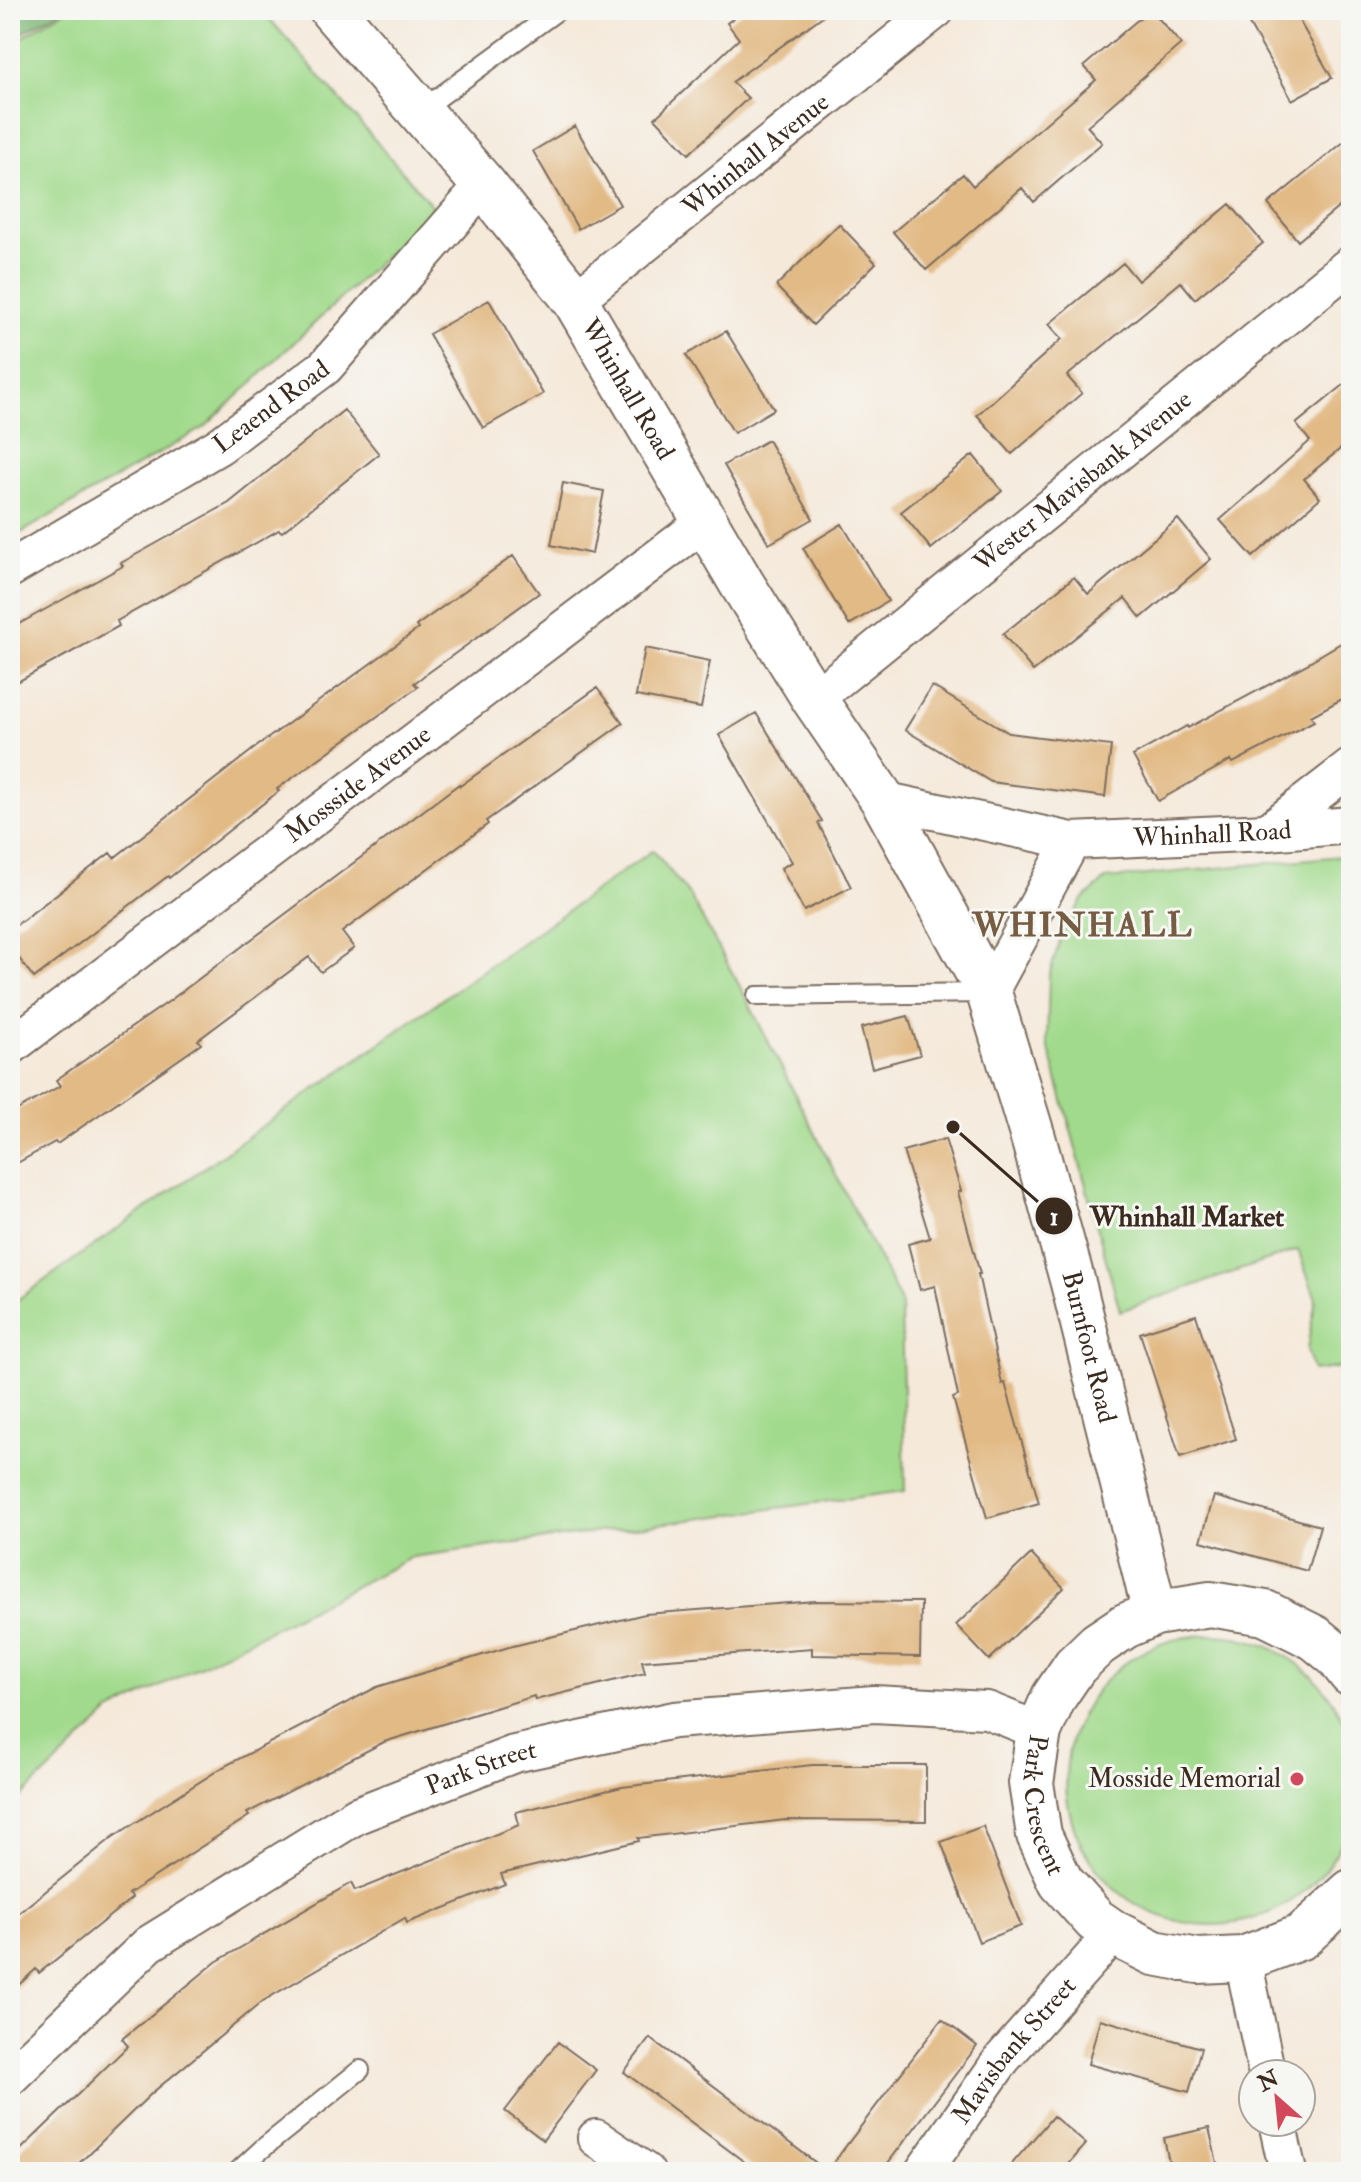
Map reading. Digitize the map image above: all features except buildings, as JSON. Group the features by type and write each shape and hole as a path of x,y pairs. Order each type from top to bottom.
{"street":[{"name":"Whinhall Road","path":"332,10 484,185 575,300 705,522 814,699 883,800 943,906"},
{"name":"Whinhall Avenue","path":"575,300 936,10"},
{"name":"Leaend Road","path":"10,569 219,446 325,367 484,185"},
{"name":"Wester Mavisbank Avenue","path":"814,699 1351,264"},
{"name":"Mossside Avenue","path":"10,1047 705,522"},
{"path":"1267,832 1351,767"},
{"name":"Whinhall Road","path":"883,800 1072,841 1351,825"},
{"path":"989,993 1072,841"},
{"name":"Burnfoot Road","path":"943,906 989,993 1034,1141 1073,1283 1155,1613"},
{"name":"Park Crescent","path":"1346,1657 1265,1613 1210,1604 1155,1613 1125,1626 1098,1644 1075,1666 1054,1697 1039,1731 1031,1783 1039,1835 1061,1882 1095,1920 1154,1953 1198,1961 1243,1959 1301,1937 1351,1892"},
{"name":"Park Street","path":"10,2077 149,1944 357,1815 514,1754 674,1720 874,1704 987,1710 1039,1731"},
{"name":"Mavisbank Street","path":"923,2172 1002,2059 1114,1933"},
{"path":"1243,1959 1264,2058"},
{"path":"596,2138 646,2172"},
{"path":"1281,2138 1288,2172"}],"lane":[{"path":"420,111 558,10"},
{"path":"757,996 989,993"},
{"path":"237,2172 360,2070"}],"green space":[{"path":"10,10 62,10 10,40"},
{"path":"66,10 262,10 435,209 205,427 10,539 10,45"},
{"path":"653,850 690,896 743,992 901,1302 905,1491 412,1557 110,1712 10,1808 10,1303"},
{"path":"1351,855 1351,1366 1313,1371 1307,1349 1316,1299 1298,1250 1120,1311 1047,1042 1049,976 1062,934 1083,900 1106,879"},
{"path":"1225,1635 1253,1641 1280,1652 1314,1677 1332,1699 1345,1724 1354,1752 1354,1808 1345,1836 1332,1861 1314,1883 1292,1901 1267,1914 1239,1923 1197,1925 1169,1919 1142,1908 1108,1883 1090,1861 1077,1836 1068,1808 1066,1766 1072,1738 1083,1711 1108,1677 1130,1659 1155,1646 1183,1637"}],"place":[{"name":"Whinhall Market","path":"953,1127"},
{"name":"Mosside Memorial","path":"1297,1779"}],"district":[{"name":"WHINHALL","path":"1083,925"}]}
